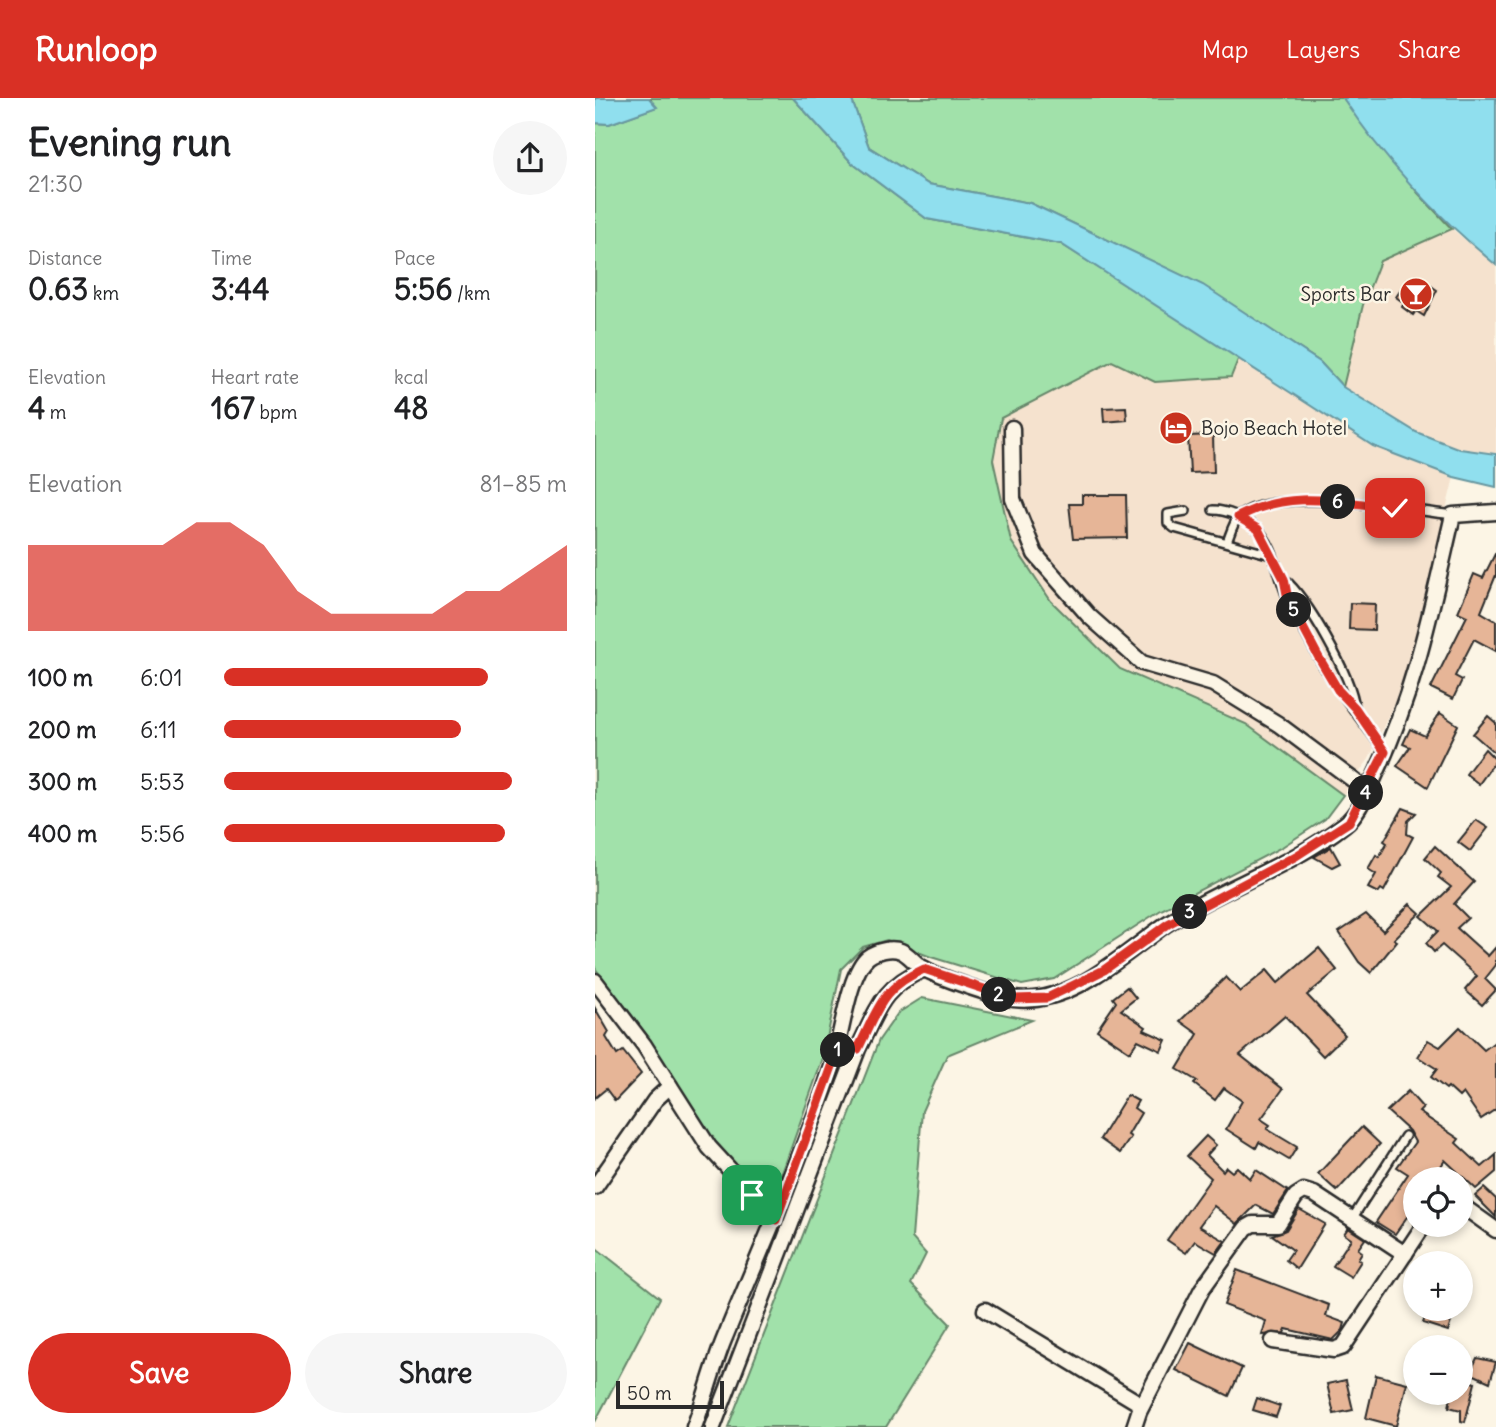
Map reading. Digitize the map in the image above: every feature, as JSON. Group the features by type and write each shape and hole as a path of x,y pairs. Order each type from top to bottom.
{"street":[{"path":"1012,428 1013,499 1035,554 1089,616 1142,663 1213,684 1278,724 1367,791"},
{"path":"699,1425 722,1345 776,1220 841,1042 855,976 870,956 884,950 900,951 924,969 1014,999 1047,998 1104,970 1168,924 1327,837 1349,822 1385,752 1413,681 1429,626 1453,515 1496,512"},
{"path":"713,1427 858,1049 888,990 902,978 924,969"},
{"path":"595,981 644,1045 709,1147 776,1220"},
{"path":"841,1042 858,1049"},
{"path":"595,1187 655,1100 670,1086"},
{"path":"1134,1427 1142,1405 1202,1289 1246,1228 1253,1224 1278,1224 1296,1196 1304,1191 1314,1194 1403,1253"},
{"path":"1473,1214 1496,1230"},
{"path":"1273,1341 1334,1350 1343,1347 1403,1257"},
{"path":"985,1310 1142,1405"},
{"path":"722,1345 740,1355"}],"lane":[{"path":"1227,542 1238,517 1262,504 1294,499 1453,515"},
{"path":"1213,510 1225,510 1258,529 1284,579 1288,599 1318,656 1338,690 1355,708 1385,752"},
{"path":"1186,511 1168,514 1168,523 1174,528 1271,555"},
{"path":"1284,579 1299,592 1344,673 1355,708"},
{"path":"1352,1219 1405,1136"}],"shaded area":[{"path":"1452,229 1496,265 1496,454 1460,449 1416,432 1343,387 1363,305 1380,261"},
{"path":"1239,357 1373,446 1454,477 1404,681 1369,759 1343,795 1246,724 1120,669 1051,601 1011,542 993,460 1001,418 1112,361 1155,382 1230,377"}],"green space":[{"path":"649,98 793,98 852,163 927,219 1061,244 1239,357 1231,377 1155,382 1112,361 1001,418 993,460 1011,541 1051,601 1120,669 1246,724 1343,795 1325,819 1282,847 1161,910 1054,979 1022,985 931,957 887,940 863,947 841,969 823,1058 770,1207 719,1148 646,1034 595,968 595,123 609,124 656,107"},
{"path":"851,98 1343,98 1418,193 1452,229 1380,261 1363,305 1343,387 1320,362 1202,285 1030,203 928,184 869,147"},
{"path":"922,998 1032,1020 947,1055 922,1111 912,1238 926,1254 911,1284 950,1324 886,1427 728,1427 879,1040 898,1013"},
{"path":"595,1247 660,1298 595,1422"}],"water":[{"path":"595,98 649,98 657,107 609,124 595,123"},
{"path":"793,98 851,98 869,147 928,184 1030,203 1203,285 1320,362 1343,387 1416,432 1460,449 1496,454 1496,487 1454,477 1373,446 1061,244 927,219 852,163"},
{"path":"1343,98 1496,98 1496,265 1413,188 1376,144"}],"building":[{"name":"Sports Bar","path":"1417,276 1437,290 1424,316 1416,311 1413,315 1402,307 1404,303 1396,297 1408,279 1413,282"},
{"path":"1126,407 1127,420 1104,422 1103,408"},
{"path":"1213,435 1214,472 1190,473 1188,436"},
{"path":"1082,495 1126,495 1127,538 1073,539 1069,504 1082,504"},
{"path":"1496,552 1496,575 1481,612 1496,621 1496,651 1474,639 1455,676 1462,680 1453,699 1431,688 1467,616 1458,612 1474,574 1483,578"},
{"path":"1350,603 1375,604 1374,630 1349,629"},
{"path":"1440,713 1458,725 1428,787 1397,766 1410,747 1403,744 1410,729 1425,736"},
{"path":"1488,716 1496,723 1496,754 1473,734"},
{"path":"1485,749 1496,760 1479,784 1466,774"},
{"path":"1403,808 1416,813 1408,821 1407,834 1413,837 1384,891 1381,889 1378,893 1368,888 1376,874 1368,869 1376,855 1379,857 1387,843 1384,841"},
{"path":"1476,820 1488,828 1470,851 1458,842"},
{"path":"1435,846 1474,882 1454,904 1468,918 1457,928 1488,956 1496,947 1496,965 1485,979 1496,990 1482,1005 1465,990 1477,976 1442,945 1434,952 1426,943 1438,931 1421,916 1451,887 1438,877 1441,873 1425,858"},
{"path":"1331,847 1340,863 1332,867 1314,857"},
{"path":"1410,904 1420,913 1394,939 1397,941 1371,973 1359,962 1339,932 1366,914 1383,931"},
{"path":"1319,948 1337,970 1307,995 1345,1035 1323,1056 1285,1016 1240,1055 1283,1089 1261,1119 1270,1125 1267,1129 1297,1147 1289,1160 1259,1142 1256,1148 1226,1129 1242,1101 1224,1088 1215,1100 1194,1084 1197,1081 1177,1069 1198,1034 1180,1021 1226,977 1240,992 1267,970 1278,983"},
{"path":"1127,987 1136,998 1121,1010 1146,1027 1144,1030 1166,1040 1161,1051 1138,1040 1130,1052 1097,1030 1116,1002 1113,998"},
{"path":"595,1008 609,1032 606,1037 617,1055 623,1051 641,1074 615,1101 606,1089 595,1098"},
{"path":"1460,1027 1484,1050 1496,1041 1496,1109 1481,1119 1463,1093 1459,1097 1431,1077 1437,1069 1418,1057 1428,1040 1440,1047"},
{"path":"1408,1091 1423,1108 1419,1112 1459,1139 1456,1143 1482,1167 1496,1155 1496,1172 1476,1189 1473,1186 1473,1167 1452,1167 1445,1160 1440,1167 1403,1167 1403,1171 1397,1167 1415,1142 1409,1131 1387,1111"},
{"path":"1127,1095 1138,1101 1134,1108 1141,1113 1128,1135 1131,1137 1120,1153 1100,1139"},
{"path":"1362,1127 1380,1144 1337,1191 1318,1174"},
{"path":"1206,1136 1216,1145 1207,1155 1223,1171 1226,1167 1232,1172 1237,1167 1250,1179 1256,1170 1288,1191 1273,1214 1256,1205 1237,1224 1214,1206 1199,1226 1225,1241 1216,1253 1195,1241 1186,1253 1167,1240 1211,1178 1187,1156"},
{"path":"1403,1182 1403,1223 1395,1234 1376,1222"},
{"path":"1484,1188 1496,1199 1496,1217 1475,1196"},
{"path":"1299,1209 1325,1224 1297,1269 1286,1260 1293,1250 1272,1235 1286,1230"},
{"path":"1348,1228 1365,1239 1358,1249 1362,1252 1358,1259 1361,1261 1351,1277 1333,1266 1351,1239 1344,1234"},
{"path":"1237,1270 1329,1305 1326,1316 1345,1323 1343,1330 1333,1340 1286,1329 1284,1333 1262,1335 1266,1321 1224,1305"},
{"path":"1424,1321 1451,1321 1448,1331 1423,1323"},
{"path":"1190,1343 1242,1368 1229,1396 1176,1370"},
{"path":"1477,1358 1496,1362 1490,1382 1473,1374"},
{"path":"1376,1375 1403,1382 1403,1399 1396,1426 1366,1418"},
{"path":"1346,1380 1353,1410 1334,1414 1327,1384"},
{"path":"1257,1398 1280,1406 1276,1417 1253,1410"},
{"path":"1469,1405 1465,1422 1461,1421 1461,1410 1449,1407"}],"place":[{"name":"Sports Bar","path":"1416,294"},
{"name":"Bojo Beach Hotel","path":"1176,428"}],"route":[{"path":"752,1195 776,1220 841,1042 858,1049 888,990 902,978 924,969 1014,999 1047,998 1104,970 1168,924 1296,856 1349,822 1385,752 1355,708 1338,690 1318,656 1288,599 1284,579 1258,529 1238,517 1262,504 1294,499 1395,508"}]}
